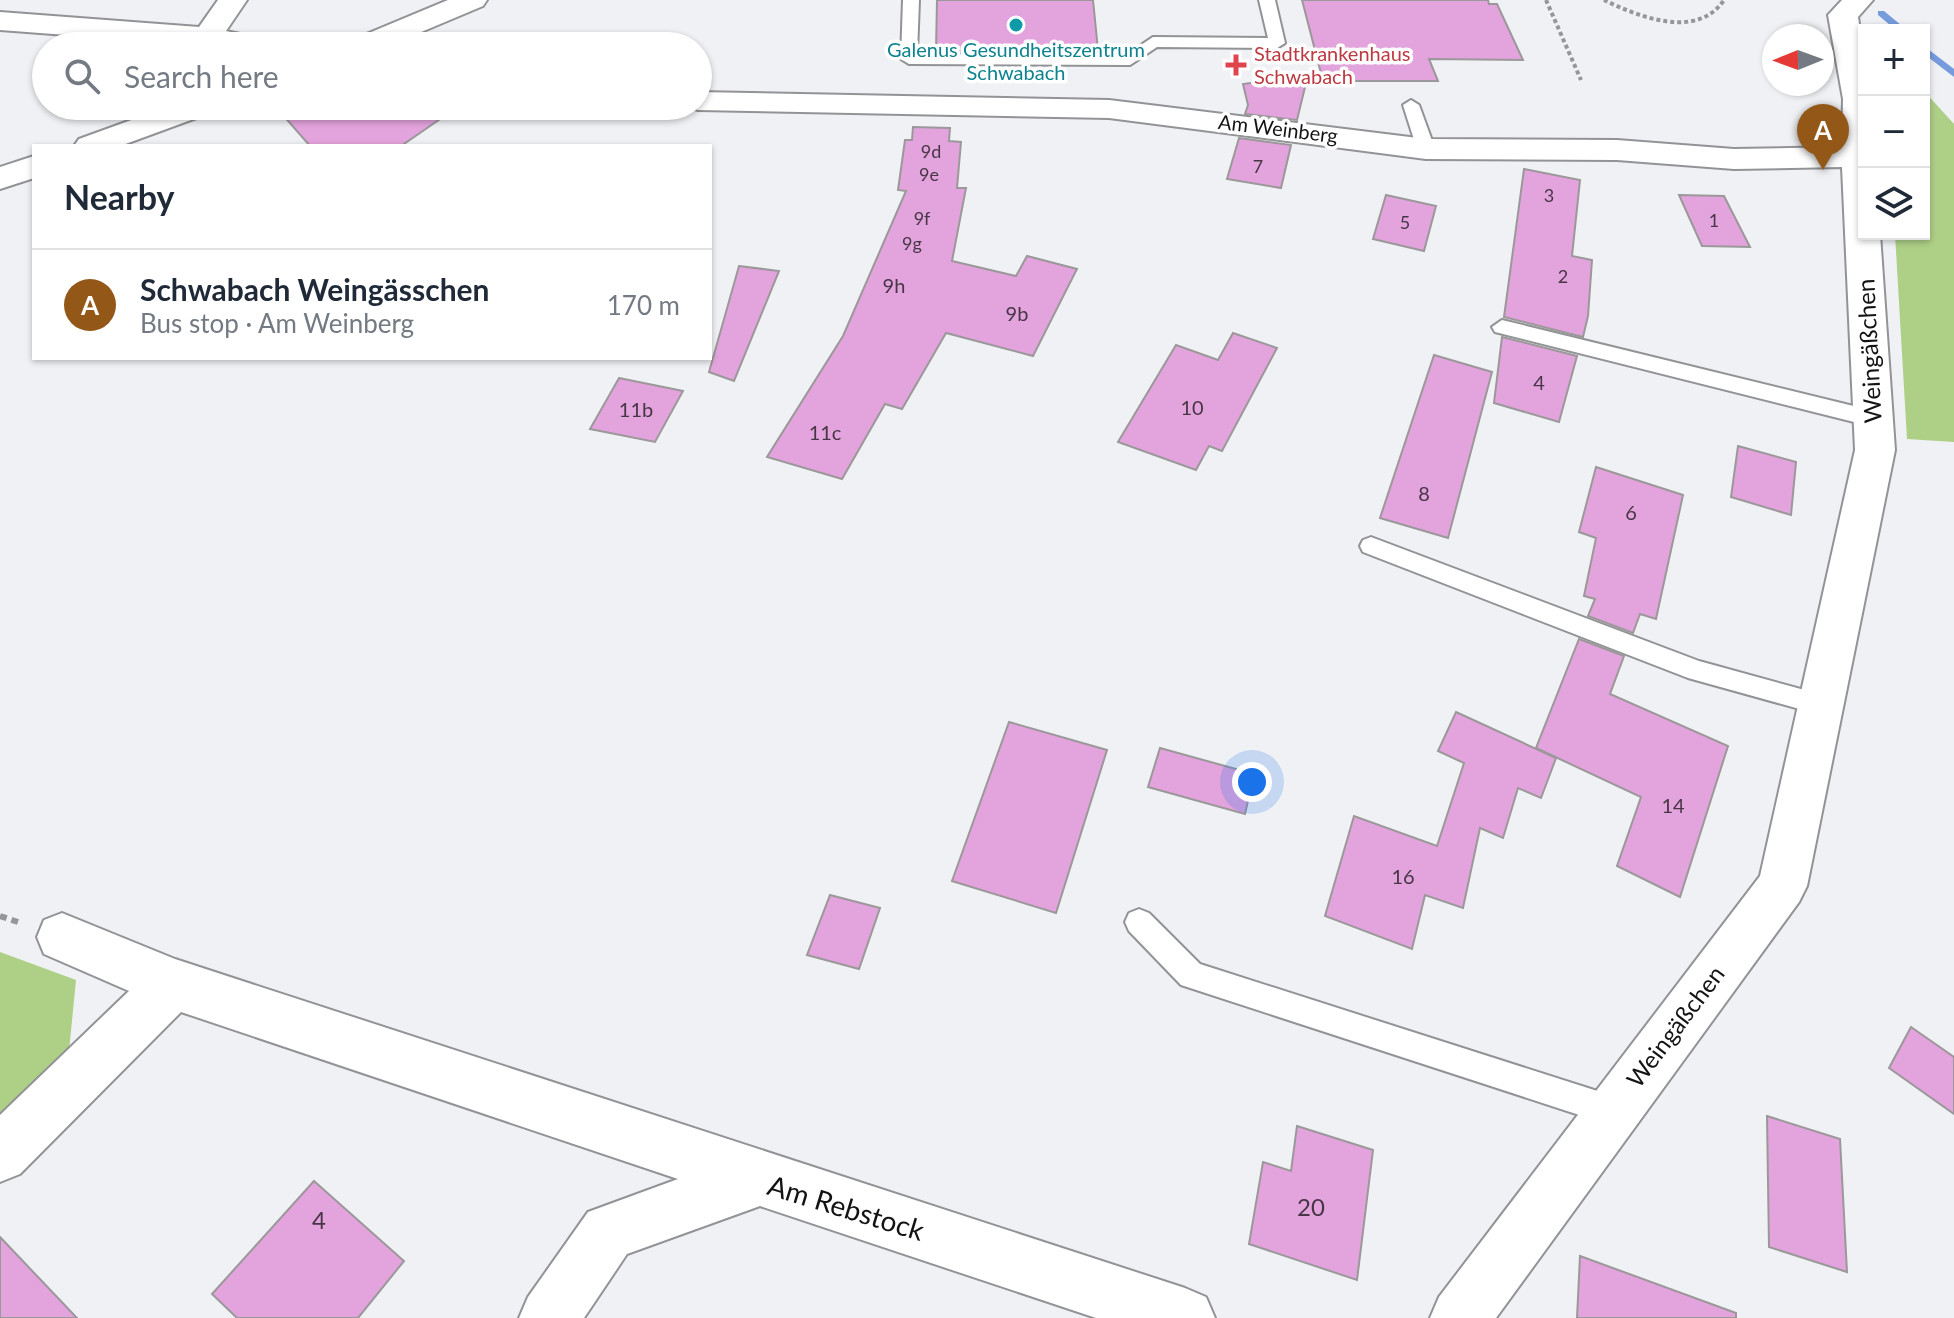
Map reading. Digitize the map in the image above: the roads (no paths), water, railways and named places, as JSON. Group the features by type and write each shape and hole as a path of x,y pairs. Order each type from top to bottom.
{"street":[{"path":"210,32 233,0"},
{"path":"409,32 473,0"},
{"name":"Weingäßchen","path":"1858,99 1843,15 1859,0"},
{"path":"0,21 152,32"},
{"name":"Am Weinberg","path":"712,101 1109,109 1426,149 1617,150 1734,159 1858,157"},
{"path":"95,144 161,120"},
{"path":"0,179 32,167"},
{"name":"Weingäßchen","path":"1460,1318 1782,886 1875,450 1859,168"},
{"path":"62,937 173,984 760,1178"},
{"path":"0,1154 173,984"},
{"name":"Am Rebstock","path":"549,1318 608,1232 760,1178 1185,1318"}],"lane":[{"path":"911,0 909,59 1130,60 1153,42 1277,43 1267,0"},
{"path":"1411,105 1426,149"},
{"path":"1502,327 1874,419"},
{"path":"1371,546 1697,671 1821,704"},
{"path":"1139,922 1191,975 1613,1111"}],"waterway":[{"path":"1881,13 1895,24"},
{"path":"1930,54 1954,74"}],"place":[{"name":"Galenus Gesundheitszentrum Schwabach","path":"1016,25"},
{"name":"Stadtkrankenhaus Schwabach","path":"1236,65"},
{"name":"Schwabach Weingässchen","path":"1823,170"}]}
